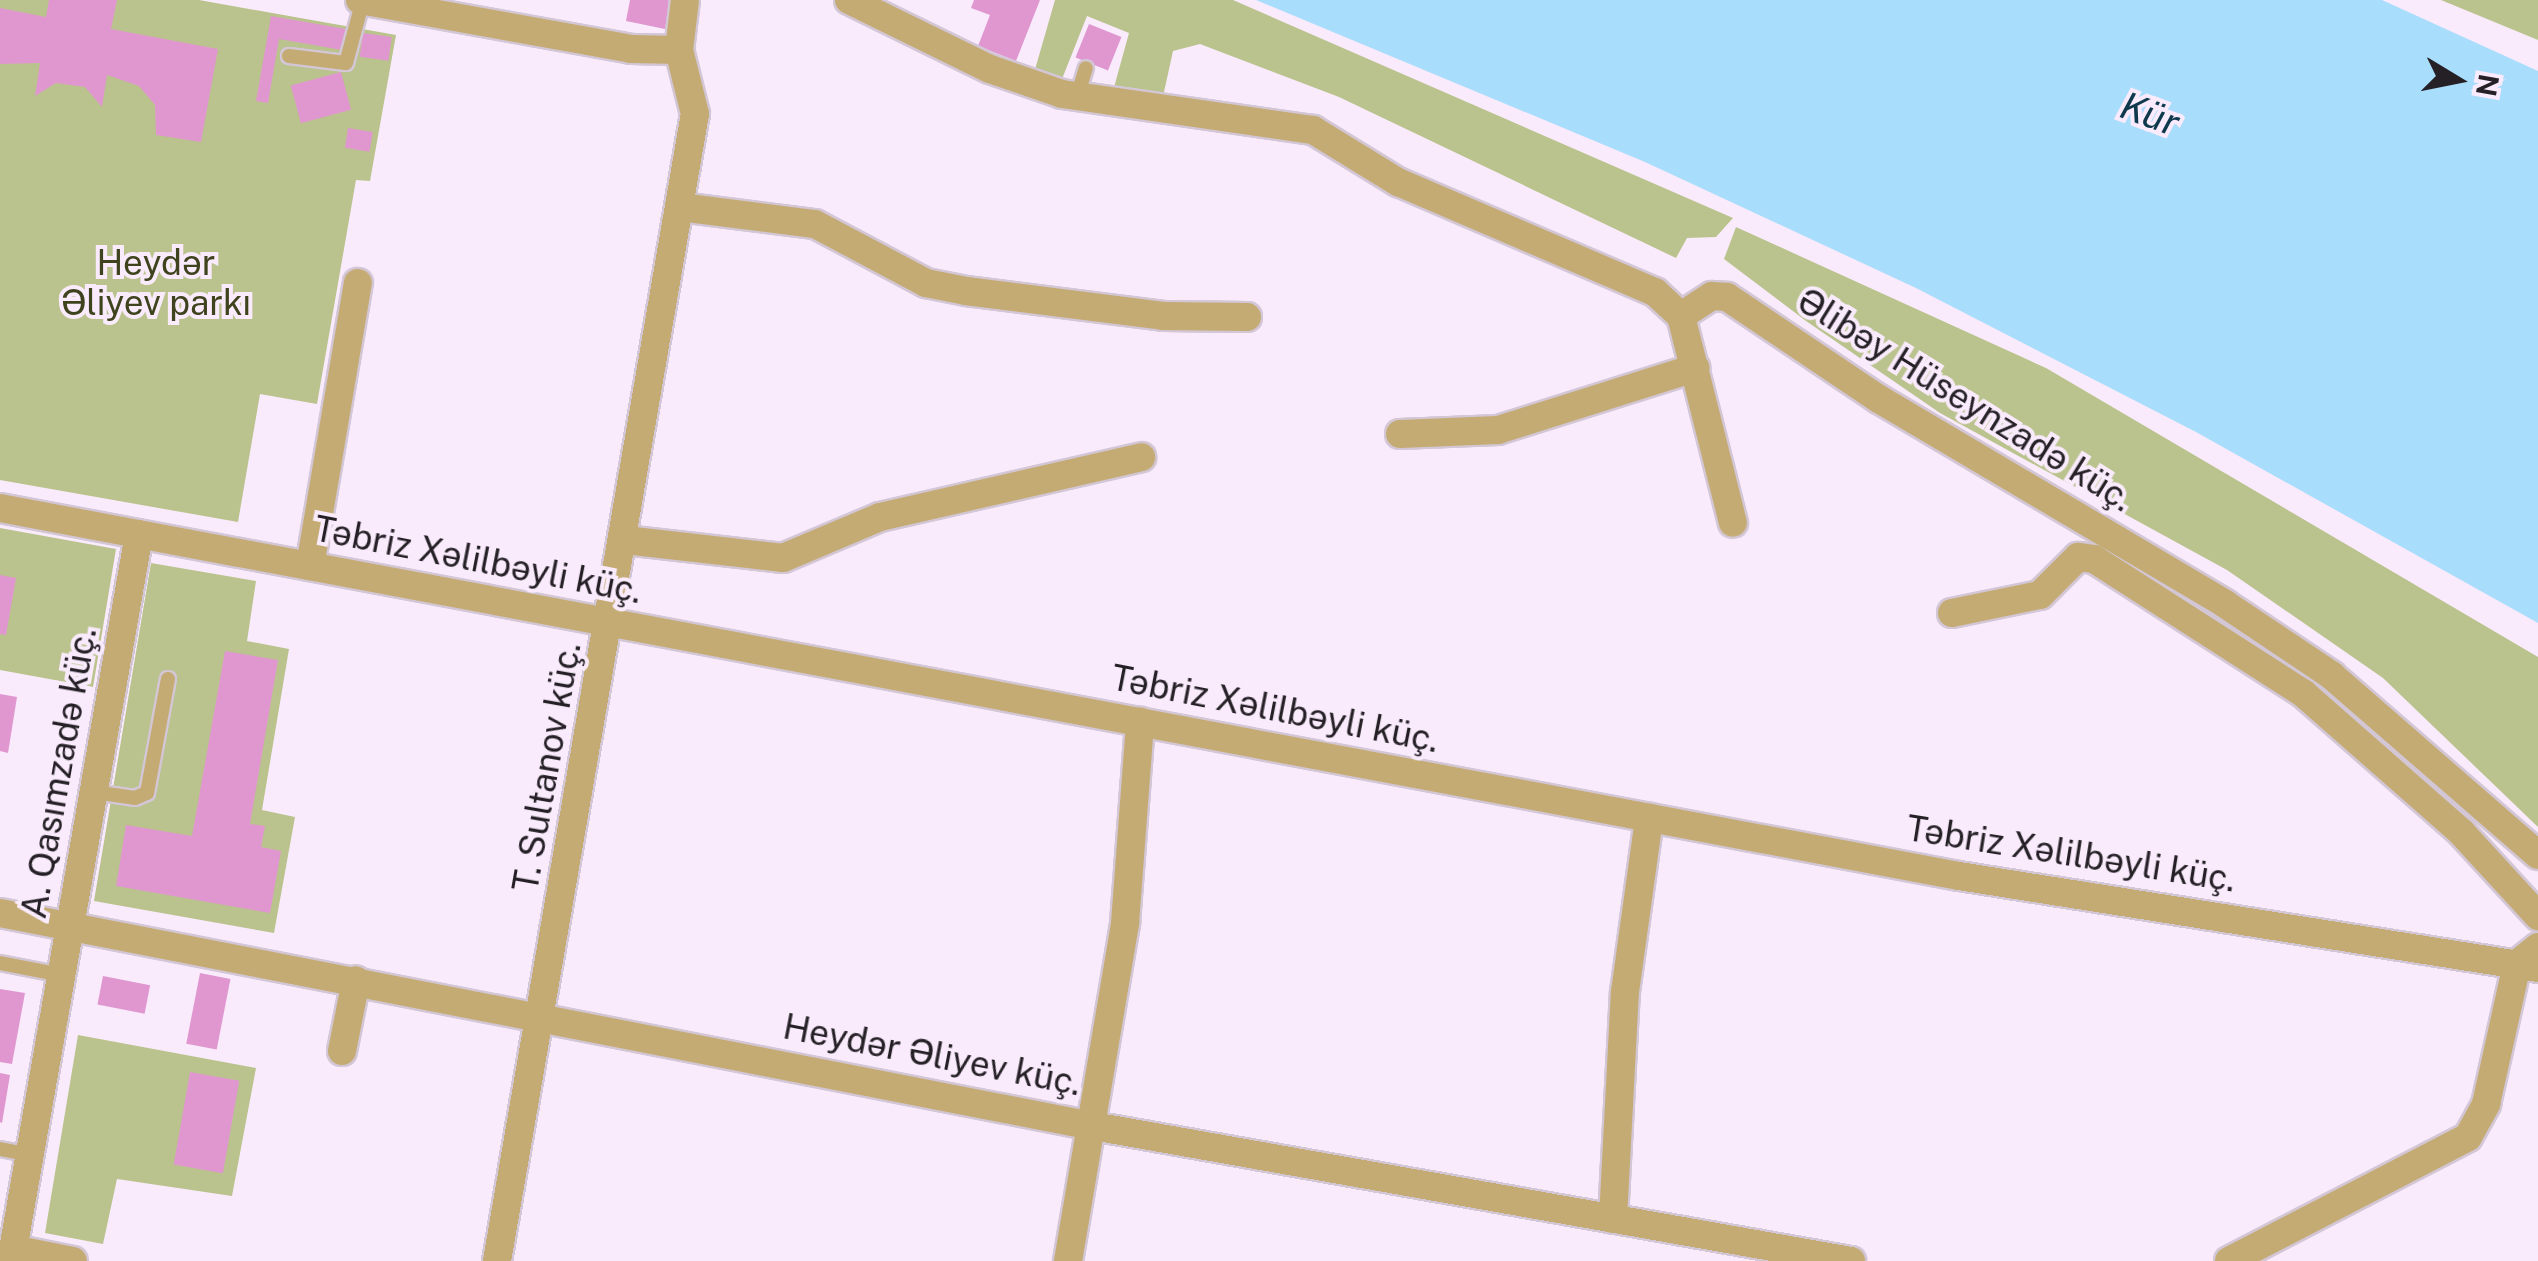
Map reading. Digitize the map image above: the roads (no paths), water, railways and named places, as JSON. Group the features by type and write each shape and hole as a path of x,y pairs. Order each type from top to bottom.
{"street":[{"path":"362,0 631,49 679,50 685,0"},
{"path":"848,0 990,69 1077,97 1313,130 1410,188 1655,292 1680,316 1733,523"},
{"name":"T. Sultanov küç.","path":"497,1261 612,623 695,114 679,50"},
{"path":"680,207 815,224 912,276 966,291 1163,316 1247,317"},
{"path":"310,566 358,283"},
{"name":"Əlibəy Hüseynzadə küç.","path":"1680,316 1712,296 1728,297 1878,399 2225,604 2344,685 2538,855"},
{"path":"1400,434 1498,430 1695,368"},
{"path":"625,540 783,558 880,517 1141,458"},
{"name":"Təbriz Xəlilbəyli küç.","path":"0,508 1959,876 2531,960"},
{"name":"A. Qasımzadə küç.","path":"12,1255 138,534"},
{"path":"1952,614 2040,595 2078,557 2094,559 2304,694 2462,832 2538,916"},
{"path":"1068,1261 1125,923 1140,722"},
{"path":"1613,1220 1626,976 1649,818"},
{"name":"Heydər Əliyev küç.","path":"0,913 540,1015 1093,1126 1851,1261"},
{"path":"2229,1261 2468,1136 2486,1104 2531,960"},
{"path":"342,1051 356,980"},
{"path":"12,1255 73,1261"}],"lane":[{"path":"289,56 346,63 362,0"},
{"path":"1077,97 1086,68"},
{"path":"94,792 136,798 147,793 168,678"},
{"path":"0,964 62,975"},
{"path":"0,1151 30,1155"}],"water":[{"name":"Kür","path":"1256,0 2382,0 2538,71 2538,623 2196,432 1916,288 1645,162"}],"park label":[{"name":"Heydər Əliyev parkı","path":"156,283"}]}
